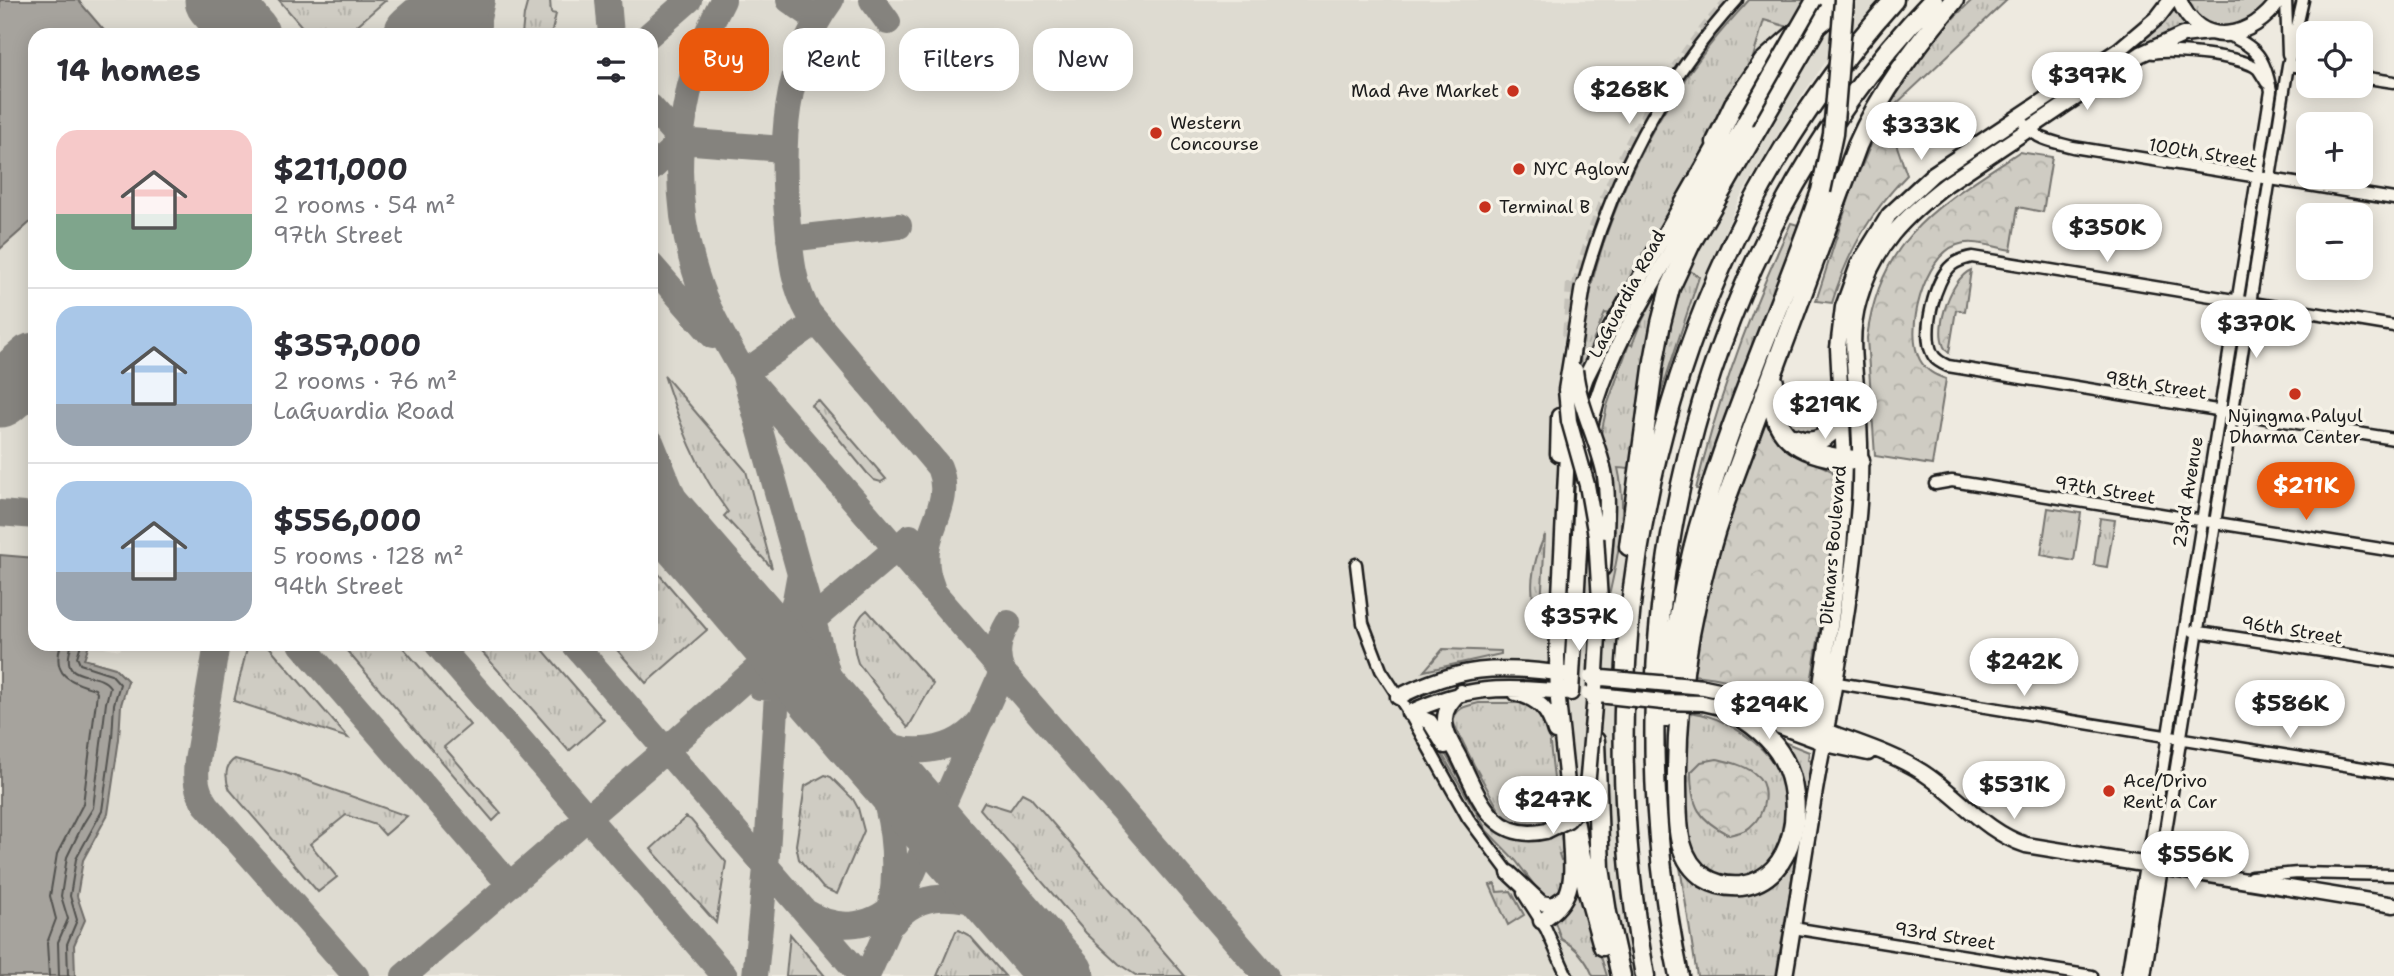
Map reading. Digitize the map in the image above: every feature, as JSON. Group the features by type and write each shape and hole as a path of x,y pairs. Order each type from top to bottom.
{"highway":[{"path":"1716,142 1734,104 1763,62 1833,0"},
{"path":"1656,795 1674,645 1685,584 1698,531 1734,418 1821,191 1833,134 1847,0"},
{"path":"1623,726 1627,642 1648,494 1677,384 1701,316 1743,217 1777,156 1834,71 1894,0"},
{"path":"1679,976 1663,878 1656,795 1655,668 1666,557 1686,458 1715,364 1753,267 1795,185 1829,130 1870,74 1933,0"},
{"path":"1724,707 1752,725 1779,751 1791,776 1795,800 1793,828 1780,860 1759,880 1739,886 1719,884 1702,876 1688,861 1682,849 1677,773 1680,703 1692,620 1710,546 1850,163 1871,115 1900,68 1954,0"},
{"path":"1645,976 1629,864 1623,726 1623,651 1629,540 1650,386 1665,305 1690,243 1814,31"},
{"path":"1797,310 1776,372 1773,389 1775,409 1792,442 1805,451 1852,460"},
{"path":"1783,429 1798,440 1815,442 1824,439 1842,421"},
{"path":"1591,700 1600,868 1606,913 1621,976"},
{"path":"1569,794 1592,909 1613,976"}],"street":[{"path":"1600,601 1594,520 1566,401 1568,370 1583,286 1606,213 1636,145 1685,64 1737,0"},
{"name":"LaGuardia Road","path":"1564,692 1572,675 1584,462 1590,424 1608,369 1624,334 1814,0"},
{"name":"LaGuardia Road","path":"1564,692 1557,673 1569,429 1583,384 1608,333 1716,142 1753,88 1847,0"},
{"name":"Ditmars Boulevard","path":"1852,460 1842,421 1838,348 1840,326 1849,287 1867,248 1889,215 1933,174 2129,42 2158,17 2171,0"},
{"path":"2179,0 2189,19 2208,32"},
{"path":"2225,34 2246,28 2268,13 2279,0"},
{"name":"23rd Avenue","path":"2286,0 2288,65"},
{"name":"23rd Avenue","path":"2143,976 2168,737 2221,411 2270,180 2288,65 2303,0"},
{"name":"Ditmars Boulevard","path":"1786,976 1824,734 1829,682 1853,569 1852,460 1859,420 1853,351 1854,326 1861,293 1878,252 1916,208 1947,184 2155,47 2183,35 2208,32 2225,34"},
{"name":"23rd Avenue","path":"2129,976 2180,738 2232,413 2258,178 2271,91 2262,57 2245,43 2225,34"},
{"path":"2127,65 2155,52 2174,50 2240,61 2258,69 2271,91"},
{"path":"2288,65 2296,66"},
{"path":"2373,79 2394,82"},
{"path":"2019,116 2028,130"},
{"name":"100th Street","path":"2028,130 2038,137 2073,147 2394,199"},
{"name":"98th Street","path":"2244,302 1972,257 1961,260 1948,269 1937,290 1929,323 1929,343 1934,357 1941,363 1954,367 2394,439"},
{"path":"2244,302 2394,326"},
{"path":"1461,692 1446,710 1445,724 1483,807 1501,825 1524,833 1546,831 1568,820 1585,794 1588,776 1607,492 1604,470 1582,408 1575,370"},
{"path":"1559,416 1558,480 1565,511"},
{"name":"97th Street","path":"1935,484 1952,481 2394,551"},
{"path":"1356,564 1367,637 1381,670 1409,713 1472,825 1541,921 1567,976"},
{"name":"96th Street","path":"2186,630 2394,662"},
{"path":"1398,696 1441,678 1474,669 1557,673 1704,687 1735,694 1824,734"},
{"path":"1829,682 2394,772"},
{"path":"1409,713 1461,692 1525,688 1564,692 1591,700 1703,703 1724,707 1824,734 1893,758 1926,774 1992,828 2014,841 2032,847 2394,905"},
{"path":"1487,689 1519,694 1541,705 1551,718 1564,755"},
{"path":"1541,921 1559,908 1570,888 1572,877 1569,794 1564,755 1564,692"},
{"path":"1409,713 1430,722 1472,785"},
{"path":"1509,873 1537,900 1545,904 1557,903 1570,888"},
{"path":"2235,879 2298,873 2394,875"},
{"name":"93rd Street","path":"1793,928 2092,976"}],"shaded area":[{"path":"78,0 1878,0 1830,56 1801,97 1738,201 1691,309 1657,412 1631,545 1613,713 1613,789 1618,854 1624,913 1635,976 75,976 73,945 85,920 77,896 83,860 108,814 121,705 128,681 115,668 84,659 87,651 658,651 658,28 102,28"},
{"path":"28,224 28,557 0,555 0,249"}],"green space":[{"path":"279,0 386,0 354,28 303,28"},
{"path":"528,0 550,0 551,13 556,14 553,28 523,28"},
{"path":"1749,0 1823,0 1792,28 1764,20 1749,71 1611,314 1605,313 1580,372 1583,331 1591,289 1603,246 1636,162 1680,86 1715,39"},
{"path":"1972,0 2007,0 1895,105 1889,122 1885,112 1937,34"},
{"path":"2188,0 2269,0 2251,18 2235,25 2218,26 2196,16"},
{"path":"2173,8 2187,27 2041,117 2038,111 2142,40"},
{"path":"1885,112 1907,175 1861,234 1832,303 1816,301 1853,186"},
{"path":"2019,152 2052,157 2043,212 2018,207 2011,250 1963,243 1945,252 1935,264 1920,296 1914,332 1920,360 1925,367 1946,379 1932,465 1875,456 1867,338 1874,303 1885,273 1900,248 1940,207"},
{"path":"1791,223 1798,225 1704,490 1696,489 1714,421 1737,354"},
{"path":"1685,267 1699,277 1656,408 1667,322"},
{"path":"1971,270 1965,311 1956,310 1949,353 1941,335 1945,310 1956,285"},
{"path":"1667,273 1669,275 1637,423 1630,469 1618,468 1622,518 1608,600 1587,546 1594,467 1607,406 1629,344 1632,345"},
{"path":"664,375 746,471 772,568 724,516 728,512 707,480 690,446"},
{"path":"818,400 886,479 881,482 874,480 867,473 811,405"},
{"path":"1766,411 1804,457 1832,471 1836,479 1828,582 1808,700 1801,708 1747,686 1691,675 1699,619 1720,538"},
{"path":"2048,508 2081,513 2074,561 2041,555"},
{"path":"2100,518 2115,520 2107,567 2094,565"},
{"path":"1545,535 1540,625 1533,602 1532,580 1536,558"},
{"path":"658,573 707,630 646,683 618,651 658,651"},
{"path":"867,610 933,684 908,728 858,663 854,635 858,621"},
{"path":"1443,649 1501,651 1501,654 1424,671"},
{"path":"246,651 273,651 348,738 234,701"},
{"path":"347,651 406,651 470,725 444,747 501,813 493,821"},
{"path":"481,651 544,651 604,720 569,751"},
{"path":"1479,703 1532,703 1547,717 1558,814 1542,822 1526,824 1511,820 1497,810 1453,722 1459,710"},
{"path":"1688,712 1716,719 1742,733 1764,752 1780,776 1785,811 1782,830 1777,848 1767,863 1754,873 1738,878 1713,873 1699,862 1693,852 1684,810"},
{"path":"1784,742 1809,752 1808,760 1811,761 1805,800 1801,800 1781,744"},
{"path":"1443,750 1475,805 1501,833 1518,840 1538,840 1561,833 1563,853 1559,854 1561,860 1564,860 1564,877 1562,886 1555,894 1550,897 1541,894 1516,861 1487,831 1442,754"},
{"path":"235,759 283,772 407,816 385,835 376,825 346,815 310,844 337,877 318,892 230,790 227,773 229,765"},
{"path":"1717,759 1754,773 1760,779 1765,793 1763,808 1755,822 1746,830 1729,835 1710,824 1699,811 1693,794 1691,772 1701,762"},
{"path":"825,775 831,777 853,799 864,831 837,894 823,888 799,859 796,845 805,786"},
{"path":"1022,793 1030,797 1185,976 1137,976 1119,964 1086,933 980,809 984,802 1010,810"},
{"path":"686,817 726,862 716,923 651,849"},
{"path":"1794,847 1797,848 1776,976 1697,976 1678,854 1727,892"},
{"path":"1578,883 1607,976 1593,976 1580,955 1561,939 1554,919 1570,904"},
{"path":"1495,884 1497,892 1511,891 1524,915 1508,925 1490,885"},
{"path":"956,931 970,936 1005,976 937,976"},
{"path":"790,934 825,976 786,976"}],"water":[{"path":"0,0 78,0 102,28 28,28 28,224 0,249"},
{"path":"0,555 28,557 28,651 87,651 84,659 115,668 128,681 121,705 108,814 83,860 77,896 85,920 74,945 75,976 0,976"}],"taxiway":[{"path":"422,0 446,28"},
{"path":"478,28 482,0"},
{"path":"608,0 610,28"},
{"path":"657,28 689,0"},
{"path":"723,0 694,71 685,108 680,184 692,260 704,297 723,336 744,373 1266,976"},
{"path":"789,0 818,20"},
{"path":"831,0 802,52 788,108 784,166 790,248 799,292 809,313 939,467 943,497 927,552 927,568 932,587"},
{"path":"872,0 888,22"},
{"path":"658,115 681,141"},
{"path":"658,162 681,141 783,149"},
{"path":"789,239 899,226"},
{"path":"658,273 713,336"},
{"path":"816,322 744,373 841,719 852,729 882,744 930,750 959,740 983,717"},
{"path":"658,459 684,523 707,566"},
{"path":"0,513 28,515"},
{"path":"801,630 910,537"},
{"path":"404,976 779,649 795,600 799,578"},
{"path":"755,621 772,647 778,677 766,868 755,976"},
{"path":"867,976 1002,672 999,647 1008,623"},
{"path":"216,651 197,761 196,778 200,794 206,805 356,976"},
{"path":"307,651 510,885"},
{"path":"443,651 725,976"},
{"path":"580,651 861,976"},
{"path":"760,687 813,688"},
{"path":"865,748 881,785 891,824 894,864 891,905"},
{"path":"894,922 905,910 931,899 959,899 1003,908"},
{"path":"808,913 832,923 856,924 879,917 899,900"},
{"path":"1046,958 1068,976"}],"runway":[{"path":"217,0 241,28"},
{"path":"424,28 457,0"},
{"path":"0,395 28,371"},
{"path":"658,509 1062,976"}],"tunnel":[{"path":"1577,285 1601,207 1635,133 1678,64 1729,0"},
{"path":"1569,337 1573,283"}],"place":[{"name":"Mad Ave Market","path":"1513,91"},
{"name":"Western Concourse","path":"1156,133"},
{"name":"NYC Aglow","path":"1519,169"},
{"name":"Terminal B","path":"1485,207"},
{"name":"Nyingma Palyul Dharma Center","path":"2295,394"},
{"name":"Ace/Drivo Rent a Car","path":"2109,791"}]}
